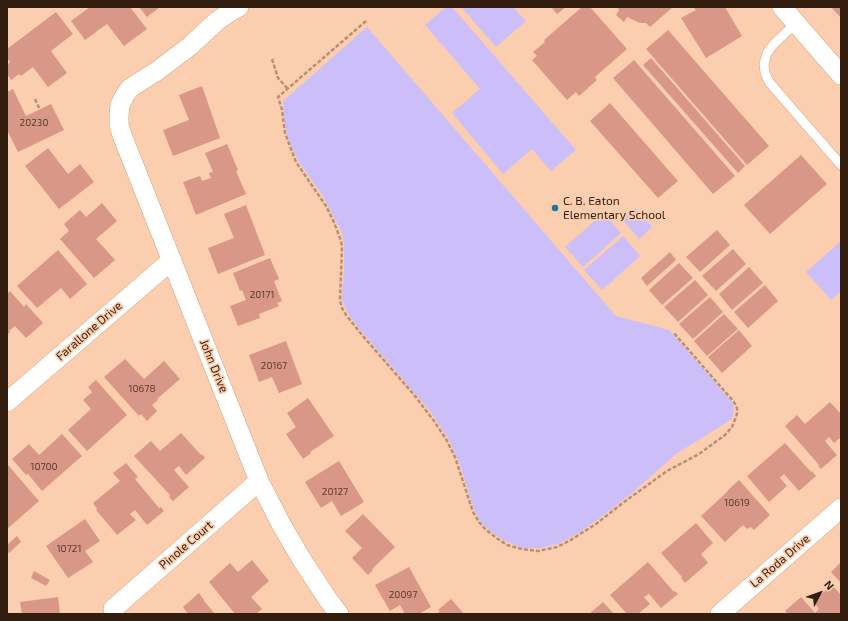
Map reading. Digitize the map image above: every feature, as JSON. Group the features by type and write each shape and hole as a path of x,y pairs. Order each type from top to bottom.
{"street":[{"name":"John Drive","path":"239,7 217,22 190,46 157,71 130,88 120,105 118,115 119,125 259,481 281,524 302,560 339,614"},
{"path":"782,7 841,75"},
{"name":"Farallone Drive","path":"7,402 172,260"},
{"name":"Pinole Court","path":"113,609 259,481"},
{"name":"La Roda Drive","path":"720,614 841,508"}],"lane":[{"path":"796,23 773,45 767,53 764,64 765,73 769,82 841,165"}],"path":[{"path":"366,21 278,97 287,138 296,162 326,206 340,238 342,246 340,301 342,308 358,331 415,396 446,439 455,457 474,512 479,522 486,530 507,545 522,550 538,551 557,547 596,524 668,471 699,454 725,435 732,427 737,414 737,408 734,402 673,332"},
{"path":"272,59 278,78 288,89"},
{"path":"35,99 40,110"}],"shaded area":[{"path":"446,7 452,7 576,150 551,171 532,149 503,174 452,113 480,89 425,25"},
{"path":"513,7 526,21 496,47 462,8"},
{"path":"367,27 616,316 669,330 733,403 734,411 732,419 676,454 604,515 580,532 558,544 539,548 522,548 503,540 489,530 480,521 474,509 459,462 448,438 430,411 357,326 347,312 342,299 344,245 342,233 323,196 299,162 288,139 284,118 283,101"},
{"path":"635,208 652,227 639,239 622,219"},
{"path":"604,213 621,233 583,267 565,247"},
{"path":"623,236 640,256 602,290 584,270"},
{"path":"841,241 841,291 831,300 806,272"}],"building":[{"path":"90,7 130,7 147,29 124,46 107,24 85,40 71,21"},
{"path":"139,7 160,7 147,17"},
{"path":"551,7 566,7 557,14"},
{"path":"582,7 590,7 627,49 595,77 597,80 579,96 576,92 567,100 532,60 537,56 533,52 545,42 544,40"},
{"path":"617,7 673,7 650,27 646,23 640,23 627,17 624,22 616,15 619,10"},
{"path":"693,7 725,7 742,36 706,58 681,18 696,10"},
{"path":"831,7 841,7 841,18"},
{"path":"56,12 73,34 51,51 67,73 48,87 33,67 21,76 19,74 11,80 7,74 7,65 10,62 7,58 7,49"},
{"path":"668,30 769,146 747,165 646,49"},
{"path":"651,58 745,166 738,173 643,65"},
{"path":"634,60 735,176 713,194 613,78"},
{"path":"202,86 220,138 173,156 163,130 189,120 179,95"},
{"path":"13,89 26,116 51,104 64,130 18,152 7,130 7,92"},
{"path":"610,103 678,181 658,198 590,121"},
{"path":"227,144 246,194 196,215 183,182 200,176 202,181 211,178 209,173 213,172 205,153"},
{"path":"48,148 68,174 80,164 94,182 59,209 25,166"},
{"path":"801,155 827,184 770,234 744,205"},
{"path":"102,203 117,221 96,239 115,260 94,278 60,239 69,231 64,224 80,210 86,217"},
{"path":"246,205 265,255 218,274 208,248 234,238 224,214"},
{"path":"717,230 730,245 700,272 686,257"},
{"path":"733,249 746,264 716,291 702,276"},
{"path":"58,250 87,284 70,299 61,288 37,308 17,286"},
{"path":"670,252 676,260 647,286 641,278"},
{"path":"270,258 279,279 274,281 282,301 277,303 279,306 259,314 260,318 238,326 230,306 246,300 242,290 240,291 233,273"},
{"path":"679,263 693,278 662,305 649,290"},
{"path":"749,267 763,283 732,310 719,294"},
{"path":"695,280 708,295 678,322 664,307"},
{"path":"765,285 778,301 748,328 734,312"},
{"path":"10,291 24,307 26,304 43,323 26,338 15,326 7,335 7,292 8,293"},
{"path":"710,297 723,312 693,339 679,324"},
{"path":"724,314 738,329 707,356 694,341"},
{"path":"739,330 752,346 722,373 708,357"},
{"path":"286,341 302,384 279,393 272,377 259,382 249,355"},
{"path":"125,359 144,379 164,361 180,379 152,405 157,411 147,421 141,414 139,416 104,377"},
{"path":"96,380 127,415 87,451 68,430 91,409 83,400 92,392 88,387"},
{"path":"308,398 334,436 310,452 311,453 303,459 286,434 296,427 287,413"},
{"path":"830,402 841,414 841,437 834,443 829,437 825,441 837,455 821,469 785,426 797,415 805,424"},
{"path":"181,433 205,458 186,475 179,466 174,470 189,487 173,501 169,497 170,495 134,456 151,441 160,451"},
{"path":"62,434 82,456 42,491 28,474 26,475 12,459 29,444 39,455"},
{"path":"785,443 816,476 799,491 784,474 780,478 787,486 769,502 747,476"},
{"path":"339,461 364,502 341,516 332,501 321,508 305,482"},
{"path":"126,463 138,477 135,479 159,508 161,507 164,511 147,525 135,510 130,514 136,520 117,535 96,510 97,509 93,503 120,481 113,473"},
{"path":"7,464 39,501 7,529"},
{"path":"739,480 770,515 754,530 751,527 747,529 743,525 725,542 701,516"},
{"path":"363,514 395,547 372,569 373,570 368,575 352,558 362,548 345,531"},
{"path":"85,519 100,541 85,551 93,562 68,578 46,546"},
{"path":"696,523 713,543 701,554 708,563 685,583 681,578 682,577 661,553"},
{"path":"17,536 21,542 9,553 7,551 7,545"},
{"path":"252,560 269,581 251,597 262,609 256,614 235,614 209,582 230,563 238,572"},
{"path":"648,562 674,592 675,591 678,594 661,608 649,594 644,597 650,604 638,614 627,614 610,595"},
{"path":"841,562 841,583 831,572"},
{"path":"409,567 431,607 419,614 405,614 400,605 390,611 375,585"},
{"path":"34,571 50,580 46,586 31,578"},
{"path":"832,585 841,595 841,614 788,614 785,611 801,597 815,613 819,609 813,601"},
{"path":"199,593 215,614 188,614 183,607"},
{"path":"58,597 60,614 22,614 20,602"},
{"path":"451,599 464,614 437,614 440,611 438,610"},
{"path":"603,602 614,614 589,614"}],"place":[{"name":"C. B. Eaton Elementary School","path":"555,208"}]}
